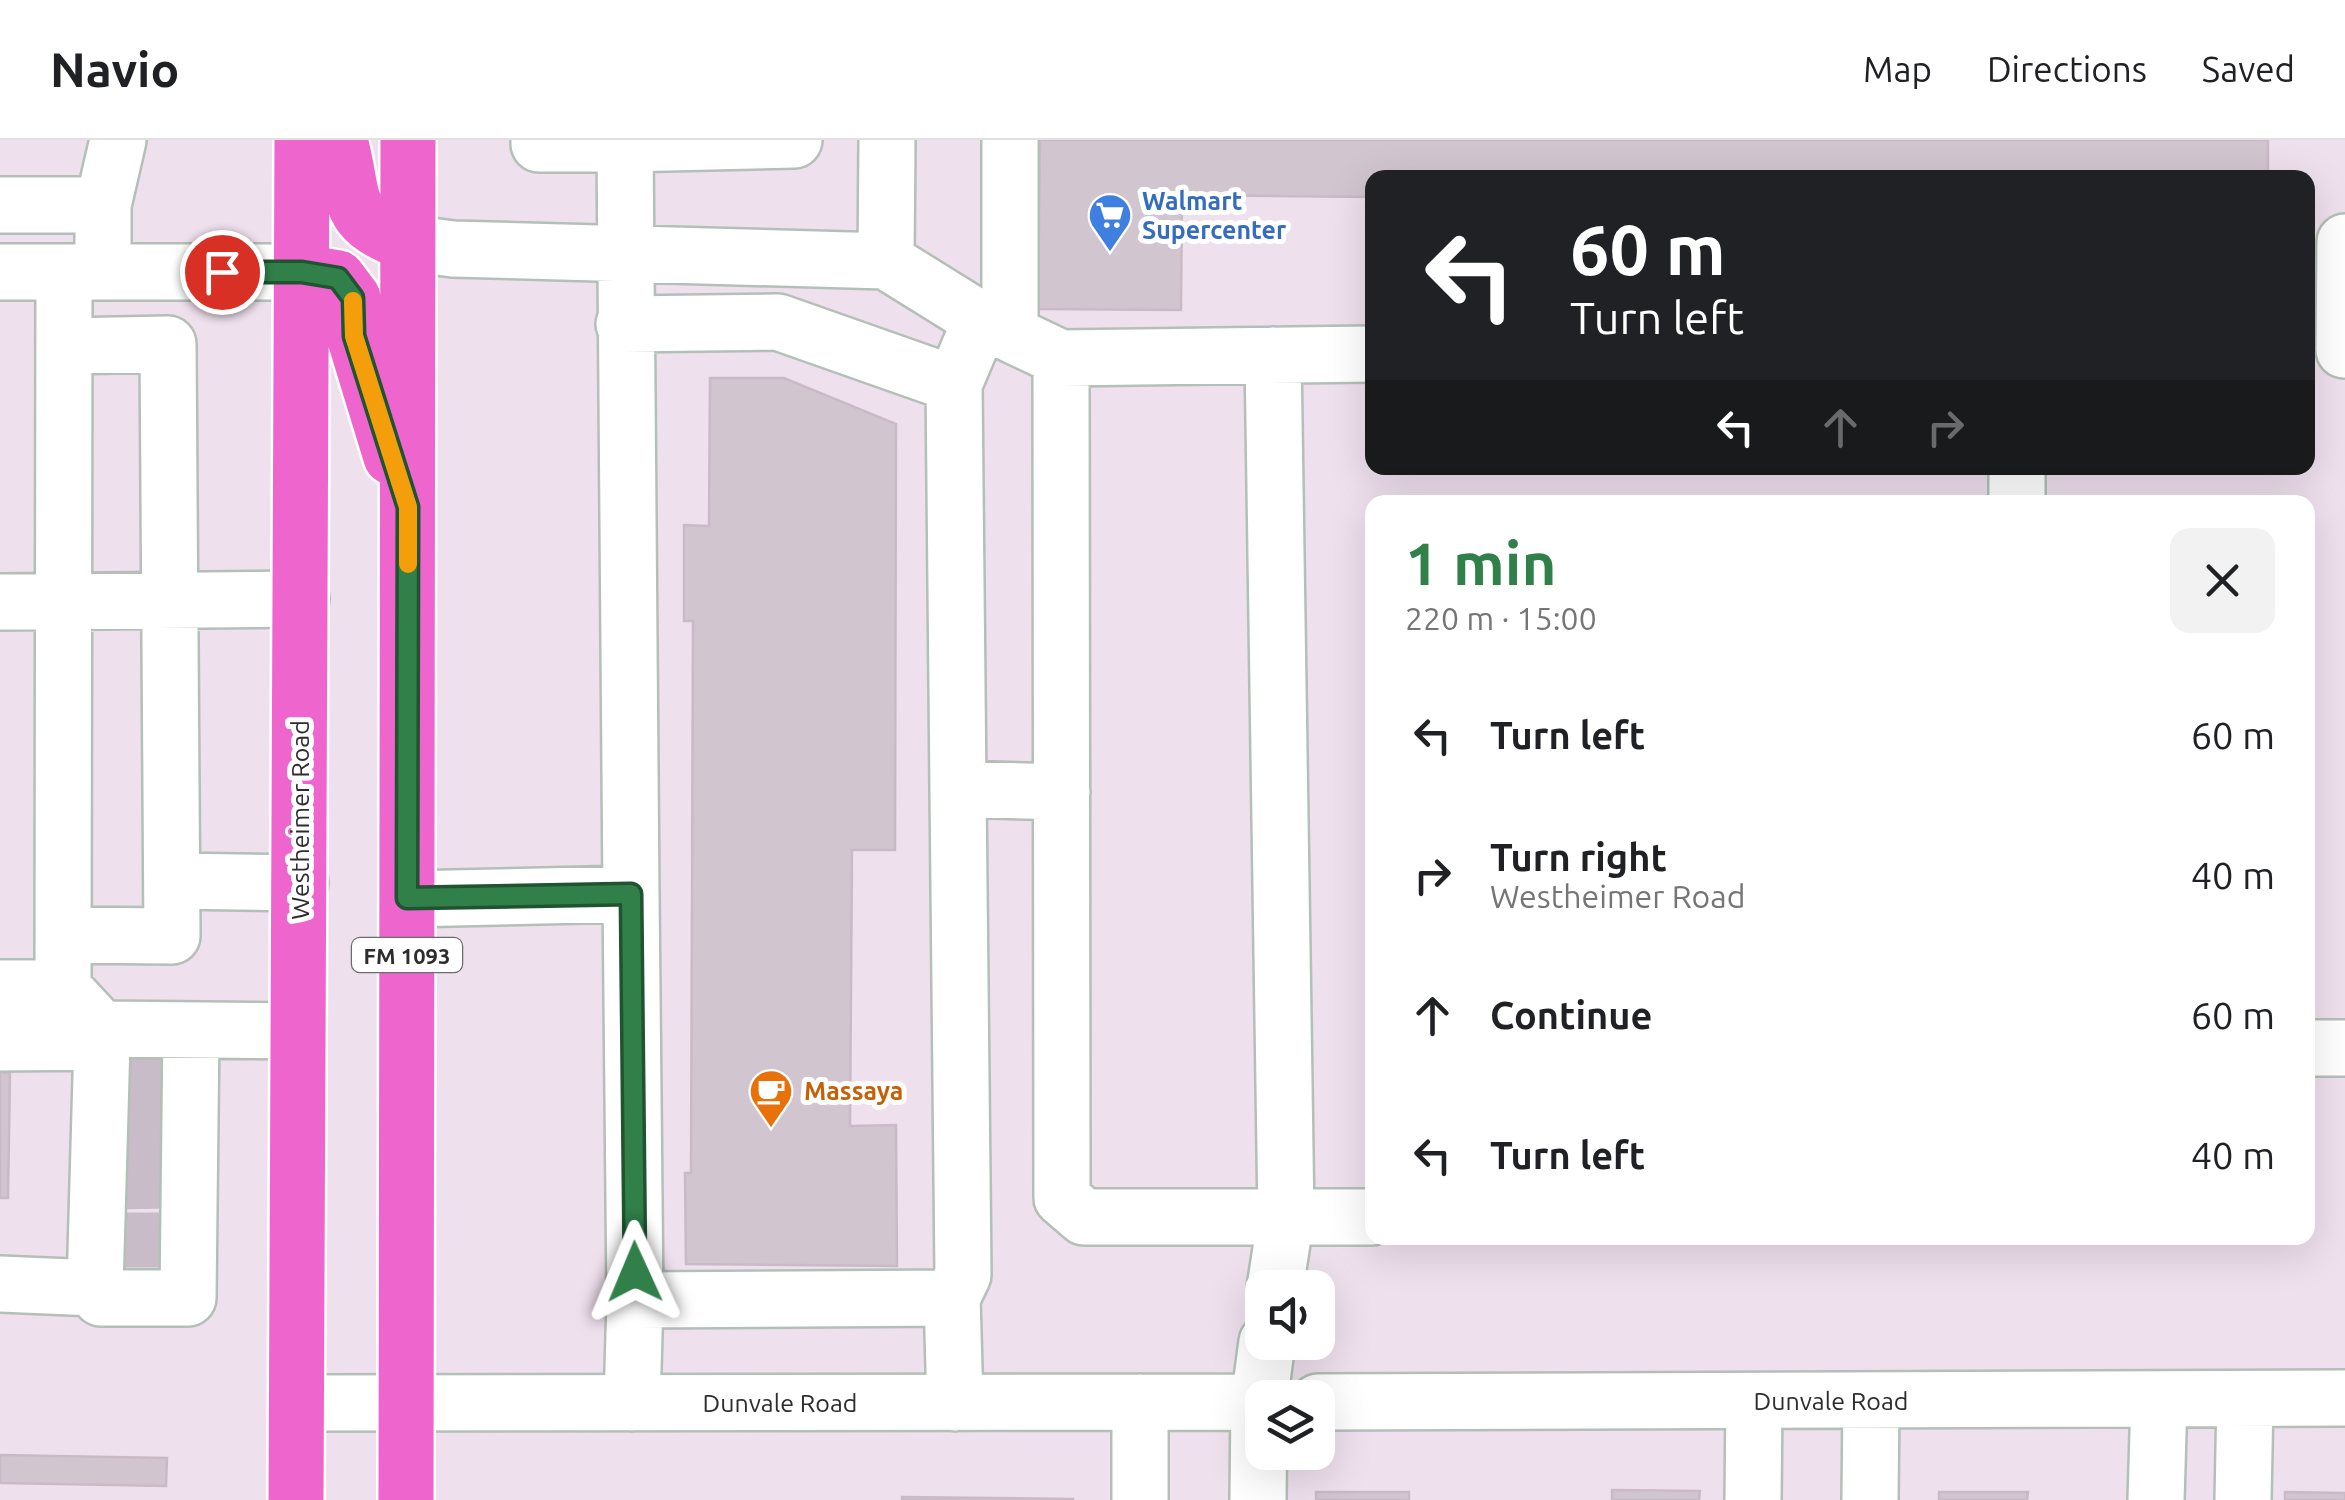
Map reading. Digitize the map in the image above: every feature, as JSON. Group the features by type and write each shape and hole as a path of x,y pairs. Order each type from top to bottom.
{"main road":[{"name":"Westheimer Road","path":"296,1500 302,140"},
{"path":"340,140 348,168 349,198 359,215 380,234 407,243"},
{"name":"FM 1093","path":"406,1500 408,140"},
{"path":"302,272 338,278 353,298 354,336 408,507"}],"street":[{"path":"118,140 64,346 63,988 141,1112 133,1250"},
{"path":"539,140 539,144 794,140"},
{"path":"886,261 887,140"},
{"path":"955,1402 952,1298 962,1275 954,384 995,327 1010,140"},
{"path":"624,144 635,1300 632,1403"},
{"path":"0,205 103,206"},
{"path":"2332,350 2345,242"},
{"path":"407,243 453,249 886,261 995,327 1061,358 1365,354"},
{"path":"0,272 302,272"},
{"path":"624,324 778,322 954,384"},
{"path":"63,934 172,936 168,344 64,346"},
{"path":"1274,356 1286,1217 1278,1270"},
{"path":"1061,358 1062,1198 1084,1217 1365,1217"},
{"path":"0,602 301,599"},
{"path":"958,789 1062,792"},
{"path":"172,881 300,883"},
{"path":"407,898 631,894"},
{"path":"0,988 63,988"},
{"path":"141,1112 298,1031"},
{"path":"0,1044 141,1112"},
{"path":"2315,1048 2345,1048"},
{"path":"133,1250 141,1112"},
{"path":"0,1284 133,1250"},
{"path":"635,1300 952,1298"},
{"name":"Dunvale Road","path":"1335,1402 2345,1398"},
{"path":"2156,1500 2159,1399"},
{"path":"2243,1500 2245,1399"},
{"path":"1140,1402 1140,1500"},
{"name":"Dunvale Road","path":"298,1403 1245,1402"},
{"path":"1753,1500 1754,1402"},
{"path":"1870,1500 1871,1402"},
{"path":"1258,1500 1259,1470"}],"building":[{"name":"Walmart Supercenter","path":"1040,140 2268,140 2268,170 1365,170 1365,197 1182,195 1181,310 1038,309"},
{"path":"710,378 784,378 896,424 895,850 852,850 850,1126 896,1125 897,1266 686,1264 685,1173 691,1173 693,621 684,621 684,525 709,526"},
{"path":"0,1072 10,1073 8,1198 0,1198"},
{"path":"0,1455 167,1458 166,1486 0,1483"},
{"path":"1612,1490 1700,1491 1699,1500 1612,1500"},
{"path":"1316,1492 1409,1492 1409,1500 1316,1500"},
{"path":"1939,1492 2028,1492 2027,1500 1939,1500"},
{"path":"2285,1492 2345,1493 2345,1500 2285,1500"},
{"path":"1073,1499 1073,1500 902,1500"}],"tunnel":[{"path":"119,1082 168,1080"},
{"path":"120,1132 168,1131"},
{"path":"117,1182 168,1181"},
{"path":"120,1240 168,1240"}],"slow traffic":[{"path":"353,301 354,336 408,507 408,564"}],"place":[{"name":"Walmart Supercenter","path":"1110,253"},
{"name":"Massaya","path":"771,1129"}],"route":[{"path":"222,272 302,272 338,278 353,298 354,336 408,507 407,898 631,894 635,1272"}]}
